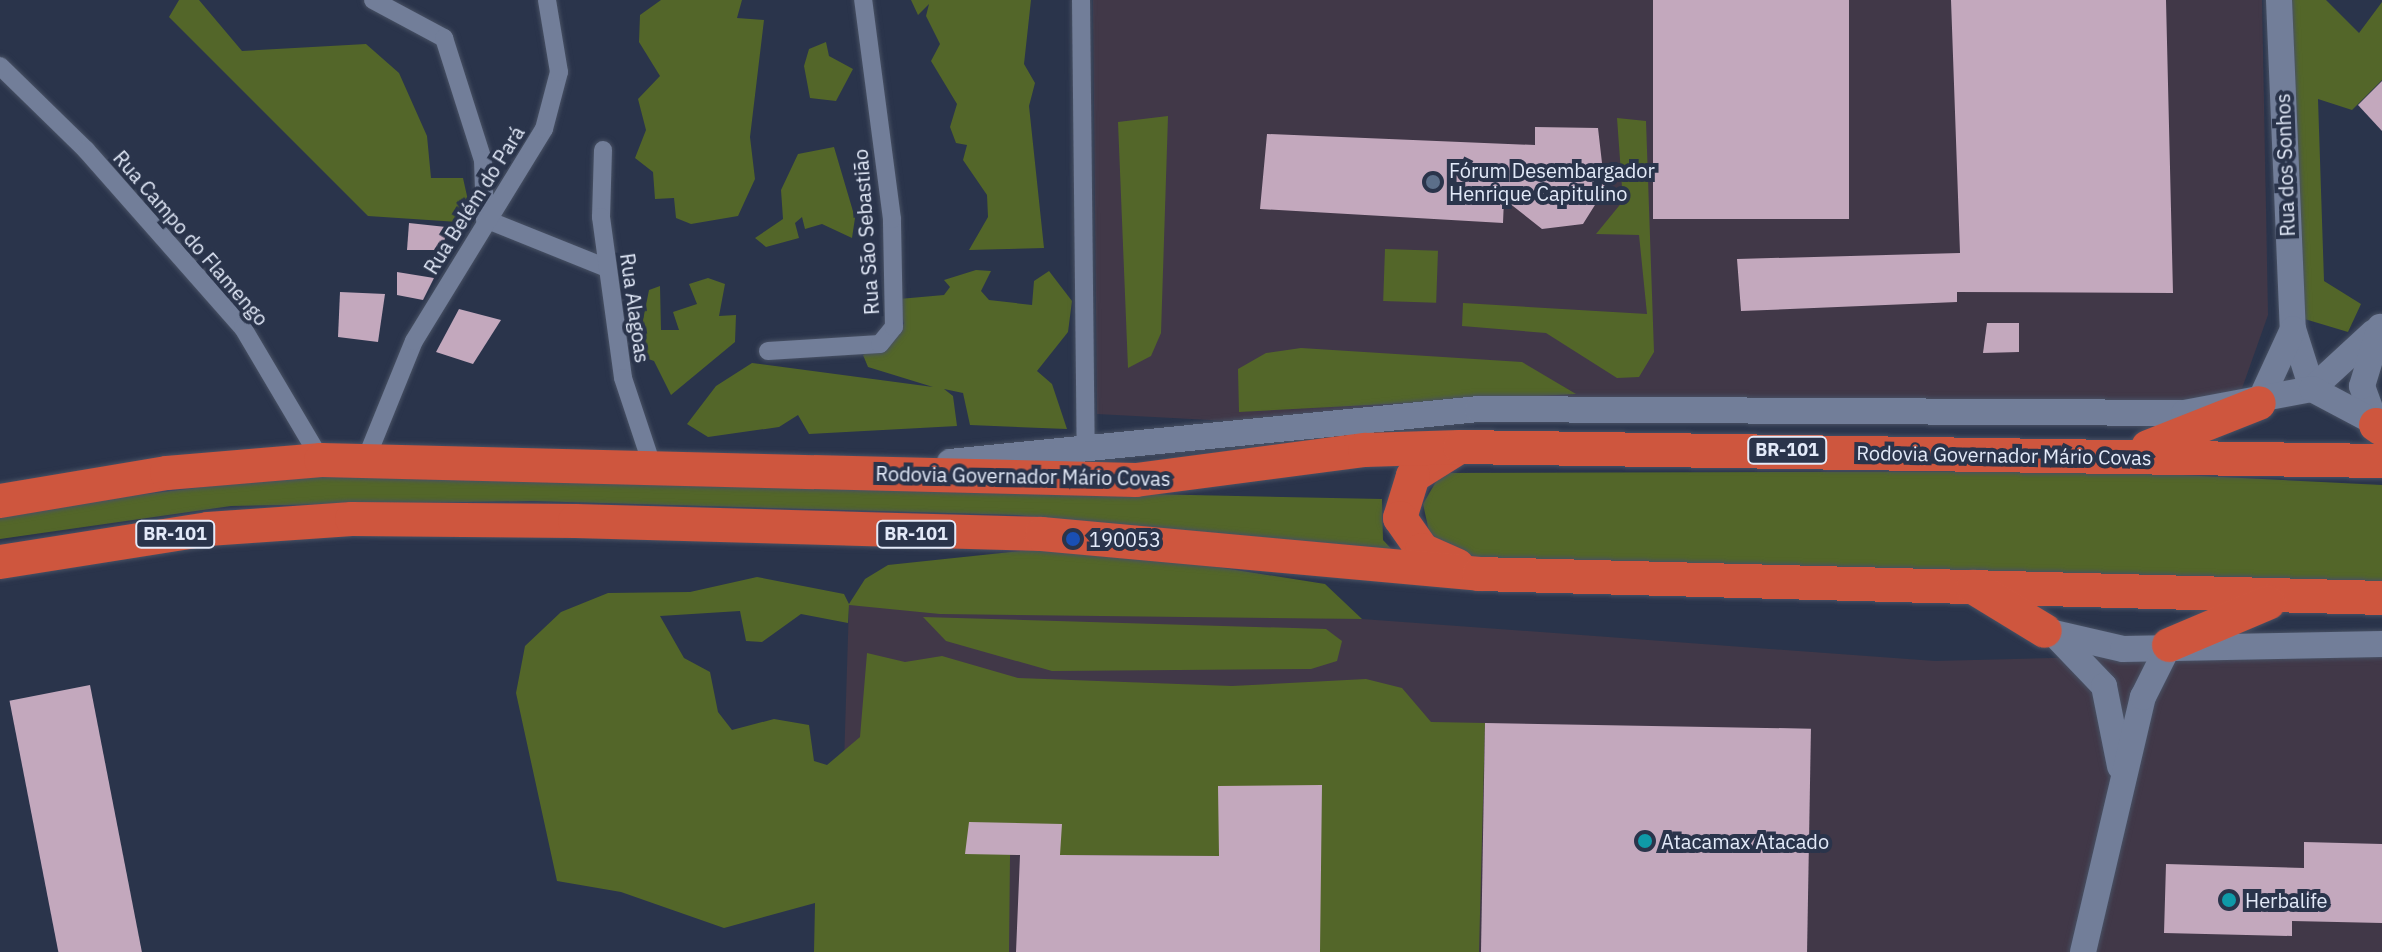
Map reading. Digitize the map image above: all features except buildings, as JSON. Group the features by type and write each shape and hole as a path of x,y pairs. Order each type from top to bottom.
{"highway":[{"path":"2113,458 2190,435 2259,403"},
{"name":"Rodovia Governador Mário Covas","path":"0,501 167,473 366,459 1166,479 1365,450 1460,447 2382,461"},
{"path":"1460,447 1413,476 1400,518 1422,550 1479,574"},
{"name":"BR-101","path":"0,562 208,529 352,519 1042,534 1479,574 2382,598"},
{"path":"1973,587 2045,631"},
{"path":"2169,645 2290,596"}],"main road":[{"name":"Rua dos Sonhos","path":"2279,0 2293,329 2312,389"},
{"path":"877,474 1478,409 2146,414 2259,403 2312,389 2381,325"},
{"path":"2380,427 2362,386 2381,325"},
{"name":"Rua dos Sonhos","path":"2259,403 2293,329"},
{"path":"2312,389 2342,399 2380,427"},
{"path":"2045,631 2114,648 2382,644"},
{"path":"2045,631 2080,653 2104,686 2122,782"},
{"path":"2083,952 2148,679 2169,645"}],"street":[{"path":"373,0 444,38 483,160 485,219 607,268"},
{"name":"Rua Belém do Pará","path":"366,459 414,341 485,219 533,152 553,102 559,37 547,0"},
{"name":"Rua São Sebastião","path":"768,351 880,344 894,327 892,219 863,0"},
{"path":"1081,0 1086,451"},
{"name":"Rua Campo do Flamengo","path":"0,66 86,150 243,328 321,460"},
{"name":"Rua Alagoas","path":"603,150 607,268 623,378 653,468"}],"shaded area":[{"path":"1093,0 2262,0 2268,315 2240,394 2213,402 1229,421 1097,414"},
{"path":"849,605 1362,619 1935,661 2382,650 2382,952 838,952"}],"green space":[{"path":"179,0 199,0 242,51 366,44 399,73 427,136 431,178 463,178 473,223 368,216 169,17"},
{"path":"661,0 742,0 737,18 764,20 750,137 755,179 738,216 691,224 676,218 674,198 655,199 653,172 635,158 646,130 638,99 660,76 639,42 640,15"},
{"path":"911,0 1031,0 1024,64 1035,83 1029,106 1044,248 969,250 988,217 987,195 963,160 967,145 956,143 950,127 957,104 931,61 940,44 926,16 929,4 918,15"},
{"path":"2276,0 2326,0 2359,33 2382,2 2382,80 2352,110 2318,99 2324,281 2361,304 2348,332 2298,317"},
{"path":"826,42 829,56 853,69 836,101 810,98 804,66 809,49"},
{"path":"1168,116 1161,333 1151,356 1128,368 1118,122"},
{"path":"1617,118 1646,121 1654,352 1639,377 1617,378 1546,333 1462,326 1463,303 1647,314 1639,235 1596,234 1623,201"},
{"path":"834,147 855,218 852,238 822,224 805,229 802,217 795,223 799,238 766,247 755,238 783,219 781,190 798,154"},
{"path":"1385,249 1438,251 1436,303 1383,301"},
{"path":"976,270 991,271 981,291 989,300 1032,305 1034,281 1049,271 1072,301 1068,332 1037,371 1052,384 1067,429 970,425 963,393 944,389 953,396 957,426 809,434 798,415 779,427 708,437 687,424 716,386 752,363 933,387 868,367 863,355 904,324 899,299 944,295 950,287 944,280"},
{"path":"708,278 725,284 719,316 736,315 735,342 671,395 654,361 637,355 632,340 640,335 649,290 660,286 661,330 679,330 673,312 697,304 689,284"},
{"path":"1301,348 1522,362 1576,394 1239,412 1238,369 1266,353"},
{"path":"2100,471 2382,485 2382,584 1478,561 1430,536 1423,504 1441,473"},
{"path":"292,476 1382,499 1383,540 1400,558 1017,515 532,501 231,506 0,539 0,512"},
{"path":"1078,545 1325,584 1362,619 940,614 849,605 848,623 801,614 762,642 746,641 740,611 660,616 684,658 710,672 718,712 732,730 774,719 809,725 814,761 827,765 860,737 867,653 905,662 942,656 1018,678 1232,686 1366,679 1402,688 1431,722 1485,723 1479,952 1320,952 1219,786 1219,856 1010,855 1009,952 814,952 815,903 724,928 621,892 557,881 516,693 525,646 561,612 608,593 690,592 757,577 844,594 849,604 865,579 888,565"},
{"path":"923,617 1326,629 1342,641 1337,661 1311,669 1052,671 946,641"}],"place":[{"name":"Fórum Desembargador Henrique Capitulino","path":"1433,182"},
{"name":"190053","path":"1073,539"},
{"name":"Atacamax Atacado","path":"1645,841"},
{"name":"Herbalife","path":"2229,900"}]}
